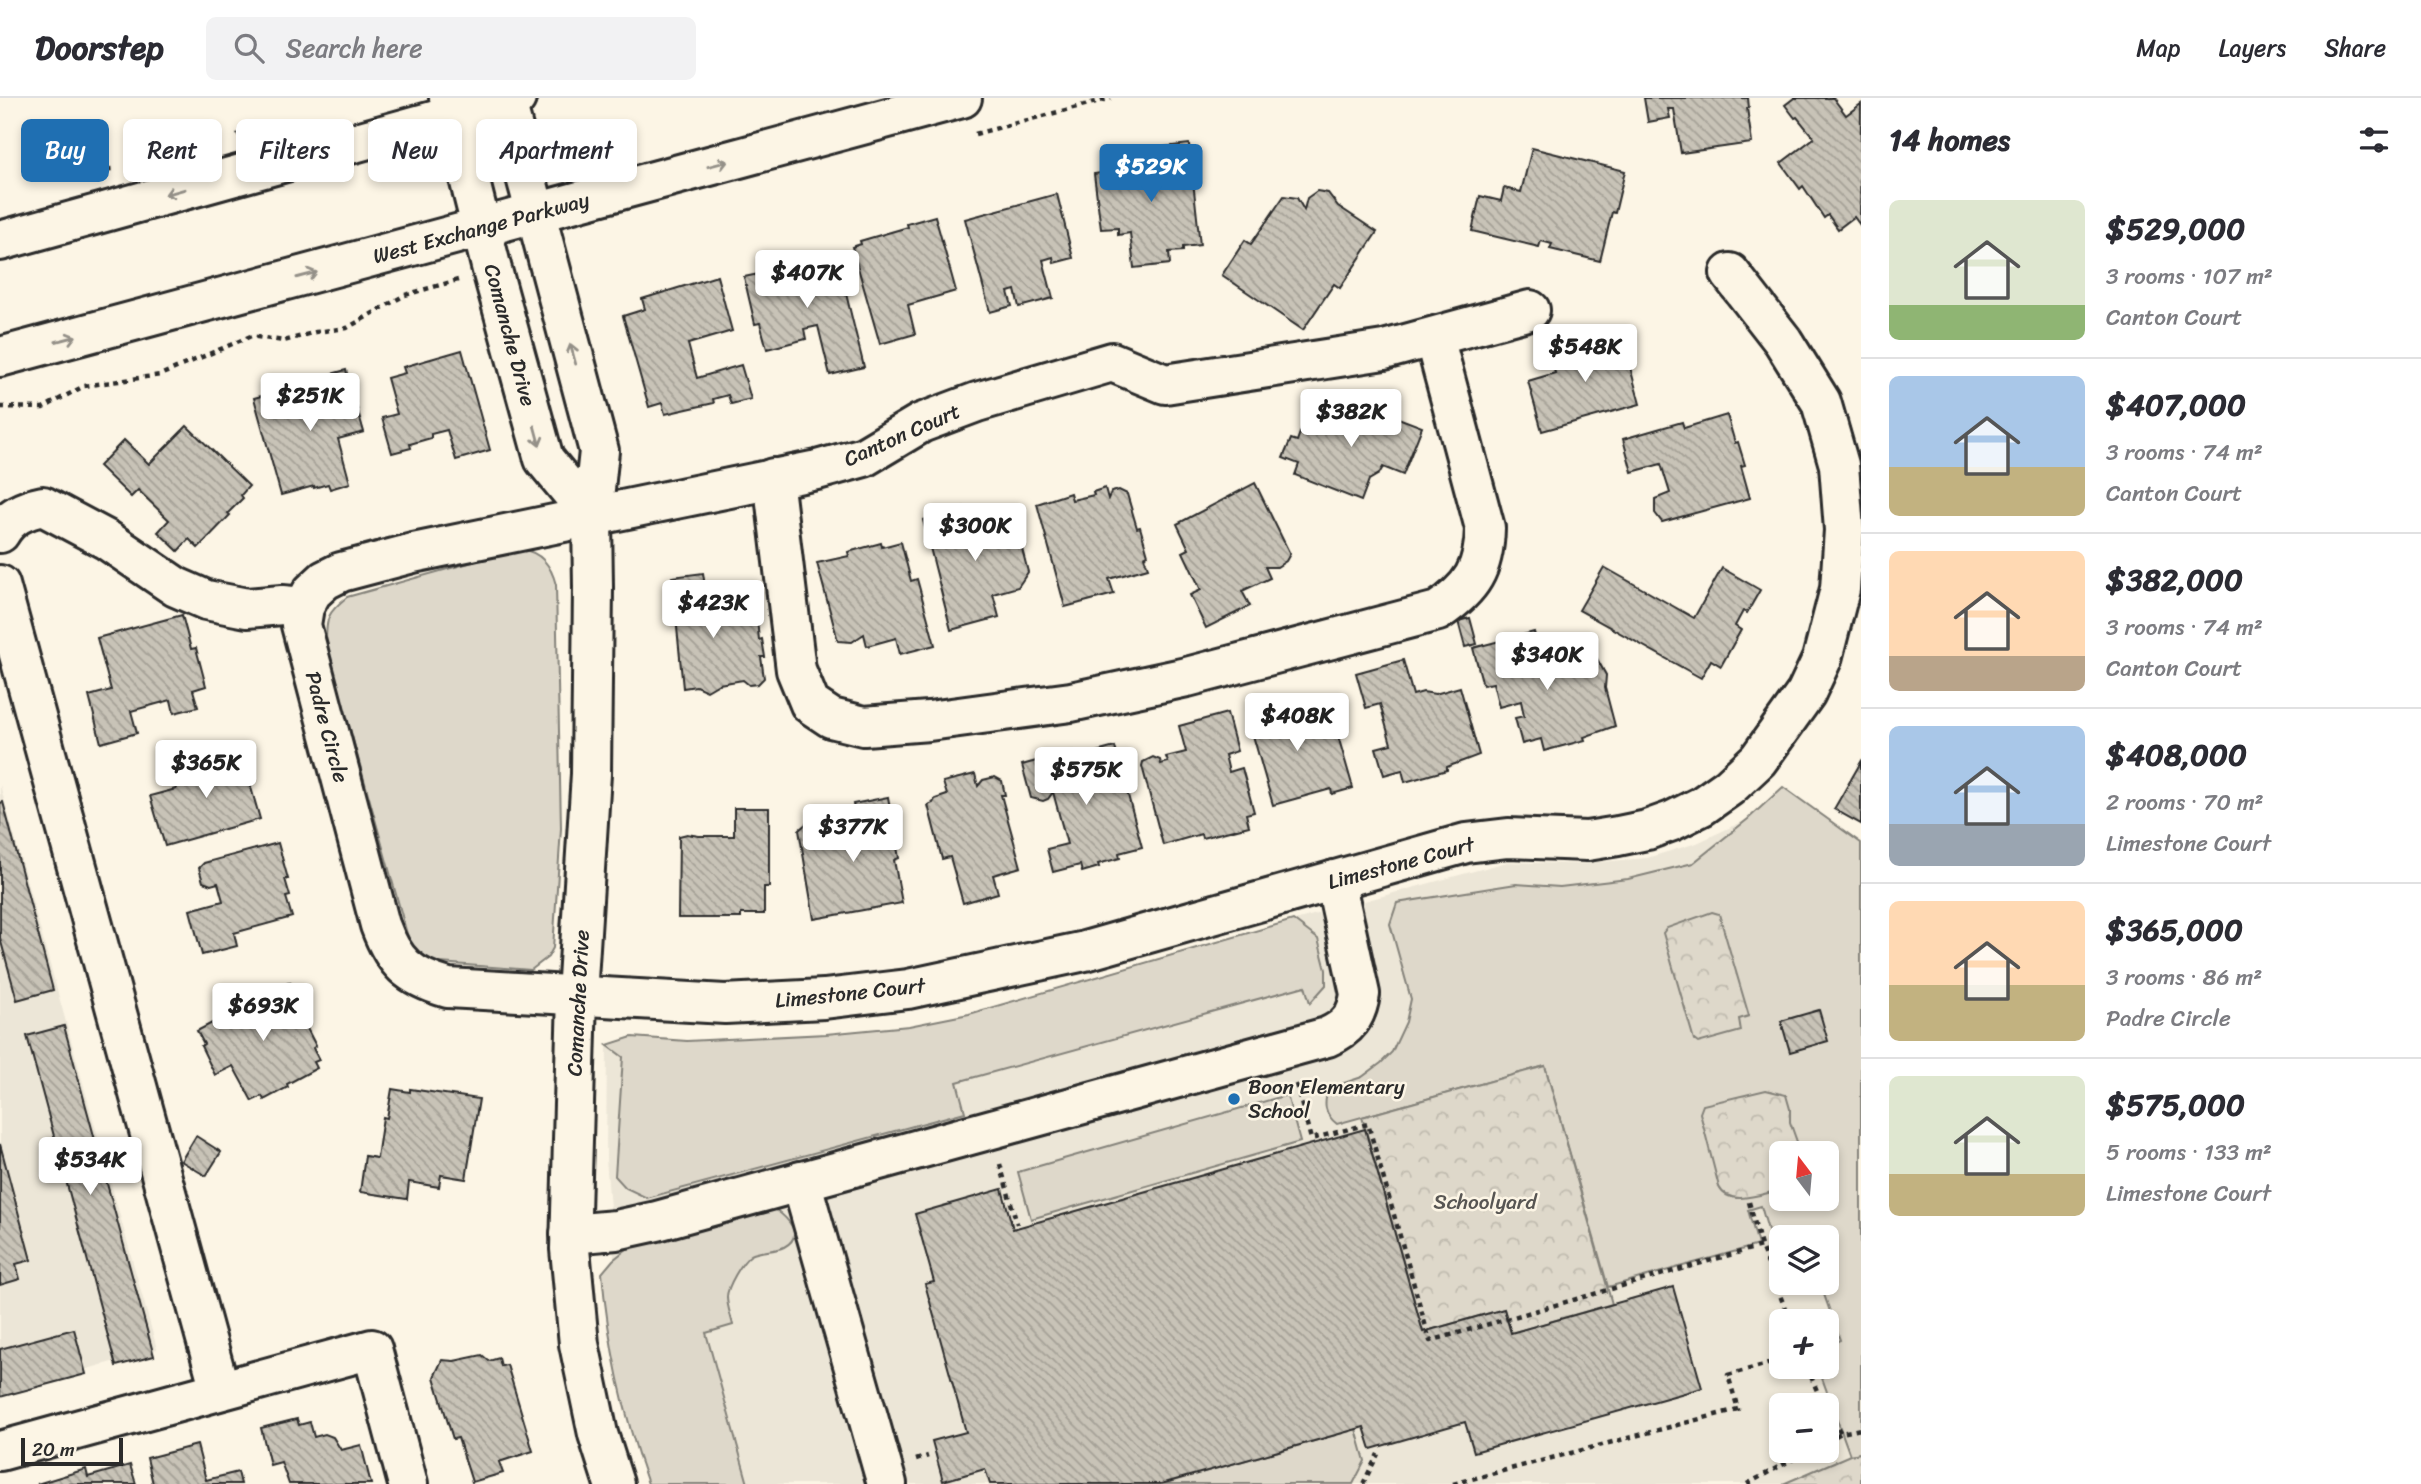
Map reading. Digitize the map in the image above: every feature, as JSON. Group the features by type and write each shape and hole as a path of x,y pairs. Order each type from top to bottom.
{"street":[{"name":"West Exchange Parkway","path":"0,356 962,98"},
{"name":"Comanche Drive","path":"509,99 534,214 599,451 592,517 591,774 577,995 570,1234 579,1344 598,1434 614,1484"},
{"path":"0,241 451,107 509,99"},
{"name":"Comanche Drive","path":"451,107 544,459 592,517"},
{"name":"Limestone Court","path":"577,995 725,1004 824,999 908,989 1085,951 1466,843 1508,838 1587,841 1647,830 1702,806 1730,787 1758,760 1807,693 1822,659 1840,589 1844,530 1839,465 1821,402 1783,341 1730,273"},
{"path":"773,478 796,670 810,704 831,718 864,726 929,721 1070,702 1161,683 1414,619 1438,611 1459,597 1475,577 1484,554 1485,528 1434,337 1530,310"},
{"name":"Canton Court","path":"592,517 817,470 864,457 921,423 977,402 1112,362 1166,384 1370,353 1434,337"},
{"path":"0,533 12,518 27,509 43,506 107,540 176,587 206,600 247,608 282,605 304,607 312,592 325,580 341,572 413,553 592,517"},
{"path":"0,585 220,1390"},
{"name":"Padre Circle","path":"304,607 304,642 388,948 404,967 424,981 448,988 577,995"},
{"path":"570,1234 626,1228 1327,1037 1340,1031 1351,1021 1358,1009 1360,994 1335,880"},
{"path":"801,1181 887,1484"},
{"path":"0,1451 372,1349 408,1484"}],"path":[{"path":"1296,1084 1311,1139 1368,1124 1430,1341 1761,1246"},
{"path":"997,1153 1017,1224"},
{"path":"1749,1202 1761,1246 1785,1309"},
{"path":"1453,1484 1738,1409 1728,1375 1769,1364"},
{"path":"1839,1430 1841,1433 1861,1429"},
{"path":"1363,1484 1378,1454"},
{"path":"1747,1484 1786,1463"}],"shaded area":[{"path":"0,785 157,1349 0,1394"},
{"name":"Boon Elementary School","path":"1783,787 1861,843 1861,1453 1839,1460 1839,1393 1769,1393 1769,1463 1832,1463 1783,1484 659,1484 621,1346 606,1158 607,1045 632,1037 687,1041 826,1034 909,1026 969,1014 1200,946 1507,862 1576,864 1647,858 1697,843 1748,819"}],"green space":[{"path":"520,549 534,553 544,561 556,585 561,828 553,948 548,957 531,970 427,962 412,946 407,934 326,643 327,622 335,607 347,597"},
{"path":"1783,787 1861,843 1861,1453 1850,1455 1839,1425 1839,1393 1827,1393 1822,1379 1839,1379 1839,1309 1829,1309 1824,1295 1839,1295 1839,1225 1769,1225 1769,1234 1761,1206 1748,1210 1758,1245 1608,1287 1545,1066 1337,1124 1326,1108 1329,1088 1362,1077 1381,1063 1392,1052 1406,1022 1411,999 1390,924 1397,903 1516,884 1560,887 1628,879 1693,863"},
{"path":"1712,912 1719,914 1749,1016 1739,1019 1741,1031 1698,1043 1694,1040 1663,933 1667,928"},
{"path":"1293,920 1318,939 1326,970 1326,985 1310,1003 1305,986 957,1082 965,1112 647,1198 626,1188 615,1176 623,1057 607,1045 632,1037 687,1041 826,1034 909,1026 969,1014"},
{"name":"Schoolyard","path":"1545,1066 1612,1304 1511,1333 1504,1309 1423,1332 1362,1117"},
{"path":"1766,1090 1786,1095 1790,1122 1797,1141 1769,1141 1769,1193 1739,1198 1731,1197 1719,1187 1700,1113 1703,1105"},
{"path":"1287,1095 1300,1142 1031,1219 1018,1172"},
{"path":"775,1209 792,1227 794,1237 784,1247 755,1253 747,1258 729,1287 727,1297 733,1325 706,1333 748,1484 648,1484 618,1380 602,1273 633,1244 753,1211"},
{"path":"1356,1429 1365,1461 1353,1484 1162,1484"},
{"path":"1861,1453 1861,1484 1783,1484 1832,1463 1839,1463 1839,1460"}],"building":[{"path":"1644,98 1748,98 1752,143 1681,153 1674,109 1668,109 1670,118 1648,122"},
{"path":"1794,98 1833,98 1846,115 1861,104 1860,225 1854,217 1838,229 1828,215 1824,218 1803,186 1800,189 1781,163 1814,138 1785,105"},
{"path":"1189,144 1200,245 1183,247 1183,251 1169,252 1170,264 1134,268 1130,233 1118,235 1118,228 1101,229 1094,174 1114,171 1115,166 1126,161 1140,166 1138,150"},
{"path":"1532,148 1625,171 1600,261 1550,249 1552,244 1541,241 1539,247 1472,231 1480,196 1501,201 1504,188 1521,192"},
{"path":"1317,191 1328,193 1338,206 1377,232 1340,288 1334,284 1303,330 1222,275 1245,240 1251,244 1284,196 1297,198 1304,210 1307,198"},
{"path":"1057,194 1073,258 1054,263 1053,257 1043,260 1053,298 1019,307 1015,290 1008,292 1012,306 990,312 965,219"},
{"path":"935,216 956,291 908,305 915,334 880,344 852,247 861,244 860,241"},
{"path":"824,253 830,258 837,257 864,367 830,375 818,326 804,329 806,339 767,349 760,323 755,324 744,277 812,263 816,256"},
{"path":"717,276 732,331 688,344 697,378 741,365 751,399 731,404 728,395 713,399 714,403 665,414 662,403 649,407 623,316 645,309 642,299"},
{"path":"1621,334 1640,404 1542,431 1528,381 1555,373 1552,362 1558,351"},
{"path":"462,350 490,450 456,460 447,430 410,444 411,448 392,453 382,418 397,414 387,378 405,373 403,367"},
{"path":"346,370 364,432 338,439 350,483 330,489 328,484 314,486 281,495 254,398 280,391 281,395 327,384 324,376"},
{"path":"1311,402 1354,419 1357,413 1376,421 1380,411 1422,427 1403,475 1383,467 1379,474 1369,480 1361,501 1295,475 1299,464 1283,458 1291,439 1297,441"},
{"path":"1727,415 1745,465 1741,466 1750,498 1662,522 1655,513 1655,499 1670,493 1661,464 1632,472 1623,439 1682,422 1684,428"},
{"path":"187,426 249,486 241,495 243,498 228,513 230,515 198,548 189,539 178,551 158,532 169,520 138,490 131,497 99,466 124,440 149,464"},
{"path":"1255,483 1290,554 1286,561 1277,567 1265,567 1270,578 1242,591 1250,606 1206,628 1190,595 1201,590 1183,552 1189,549 1177,524"},
{"path":"1105,488 1108,499 1111,492 1119,490 1127,494 1148,555 1144,557 1148,568 1109,579 1114,594 1065,607 1037,504 1070,493 1072,500 1094,495 1093,492"},
{"path":"964,507 973,512 975,519 1012,510 1028,572 1018,587 993,594 999,617 951,630 923,520 944,515 945,519 954,516"},
{"path":"901,542 911,581 917,579 935,645 900,654 896,638 867,646 864,634 852,642 838,641 817,563 849,556 848,552 881,543 882,547"},
{"path":"1604,567 1694,618 1722,568 1760,590 1747,613 1743,611 1735,626 1741,630 1721,666 1711,660 1701,678 1579,610"},
{"path":"703,573 709,615 727,613 728,623 757,619 759,640 762,639 765,657 761,657 764,678 758,684 749,685 743,680 719,684 707,691 696,686 683,688 672,577"},
{"path":"182,615 191,649 196,648 206,686 193,690 198,707 174,713 171,700 131,711 137,733 101,743 89,696 111,690 97,638"},
{"path":"1470,618 1477,644 1465,647 1458,621"},
{"path":"1534,632 1544,671 1559,663 1570,664 1596,657 1606,675 1605,688 1615,726 1584,737 1585,740 1544,751 1541,739 1522,744 1515,718 1524,716 1521,701 1499,707 1493,683 1483,685 1473,648"},
{"path":"1403,660 1413,695 1423,692 1435,694 1460,687 1479,755 1447,767 1447,770 1405,782 1402,770 1384,775 1376,748 1391,744 1380,704 1366,708 1356,673"},
{"path":"1296,697 1303,723 1313,720 1327,728 1330,738 1338,736 1353,788 1332,794 1331,789 1273,805 1246,711"},
{"path":"1227,713 1237,751 1225,755 1229,772 1242,768 1254,812 1246,814 1249,826 1202,838 1201,834 1163,845 1143,762 1153,757 1160,760 1161,764 1168,762 1166,757 1186,752 1179,726"},
{"path":"1115,747 1142,847 1119,853 1120,858 1082,872 1080,865 1053,872 1047,849 1067,844 1053,792 1043,801 1031,798 1022,765 1072,751 1074,758"},
{"path":"244,751 247,762 244,763 260,819 165,846 150,796 176,789 173,779 177,770"},
{"path":"1861,762 1861,824 1834,809"},
{"path":"975,774 978,786 983,780 995,777 1002,781 1005,795 1001,795 1021,867 993,875 998,893 963,903 950,857 942,859 928,805 947,795 943,782"},
{"path":"888,797 899,858 894,860 902,903 814,919 799,830 807,823 820,822 826,825 829,842 859,837 853,804"},
{"path":"3,802 53,990 17,1000 0,938 0,803"},
{"path":"734,808 769,808 769,887 764,887 764,914 741,914 741,918 678,918 679,836 734,836"},
{"path":"278,843 288,879 285,879 290,896 286,897 292,917 234,933 237,946 202,955 190,910 223,901 218,883 211,885 203,882 199,868 204,863"},
{"path":"290,982 304,1008 298,1011 316,1046 313,1048 319,1060 314,1062 317,1068 264,1100 262,1096 252,1101 233,1066 215,1075 197,1031"},
{"path":"1819,1010 1828,1041 1790,1052 1781,1021"},
{"path":"64,1026 154,1356 116,1366 27,1036"},
{"path":"392,1089 479,1099 466,1179 441,1175 439,1187 409,1182 407,1199 360,1192 365,1156 377,1158 383,1117 387,1118"},
{"path":"1365,1129 1423,1332 1504,1309 1511,1333 1673,1287 1702,1388 1474,1452 1465,1422 1371,1449 1364,1427 1161,1484 990,1484 985,1469 943,1481 932,1441 966,1432 925,1284 934,1282 915,1214 1002,1189 1013,1229"},
{"path":"196,1136 221,1152 206,1176 181,1161"},
{"path":"0,1144 31,1260 16,1264 20,1279 0,1285"},
{"path":"74,1329 86,1374 0,1397 0,1349"},
{"path":"482,1355 489,1361 499,1358 501,1366 507,1365 533,1451 499,1462 503,1473 472,1482 458,1438 453,1439 434,1377 442,1360 454,1361"},
{"path":"297,1419 299,1425 310,1422 314,1437 325,1434 333,1437 341,1450 361,1445 371,1484 289,1484 281,1462 270,1465 261,1428"},
{"path":"197,1445 206,1480 238,1472 241,1484 153,1484 147,1458"},
{"path":"130,1465 136,1484 37,1484 86,1469 88,1477"}],"place":[{"name":"Boon Elementary School","path":"1234,1099"}]}
